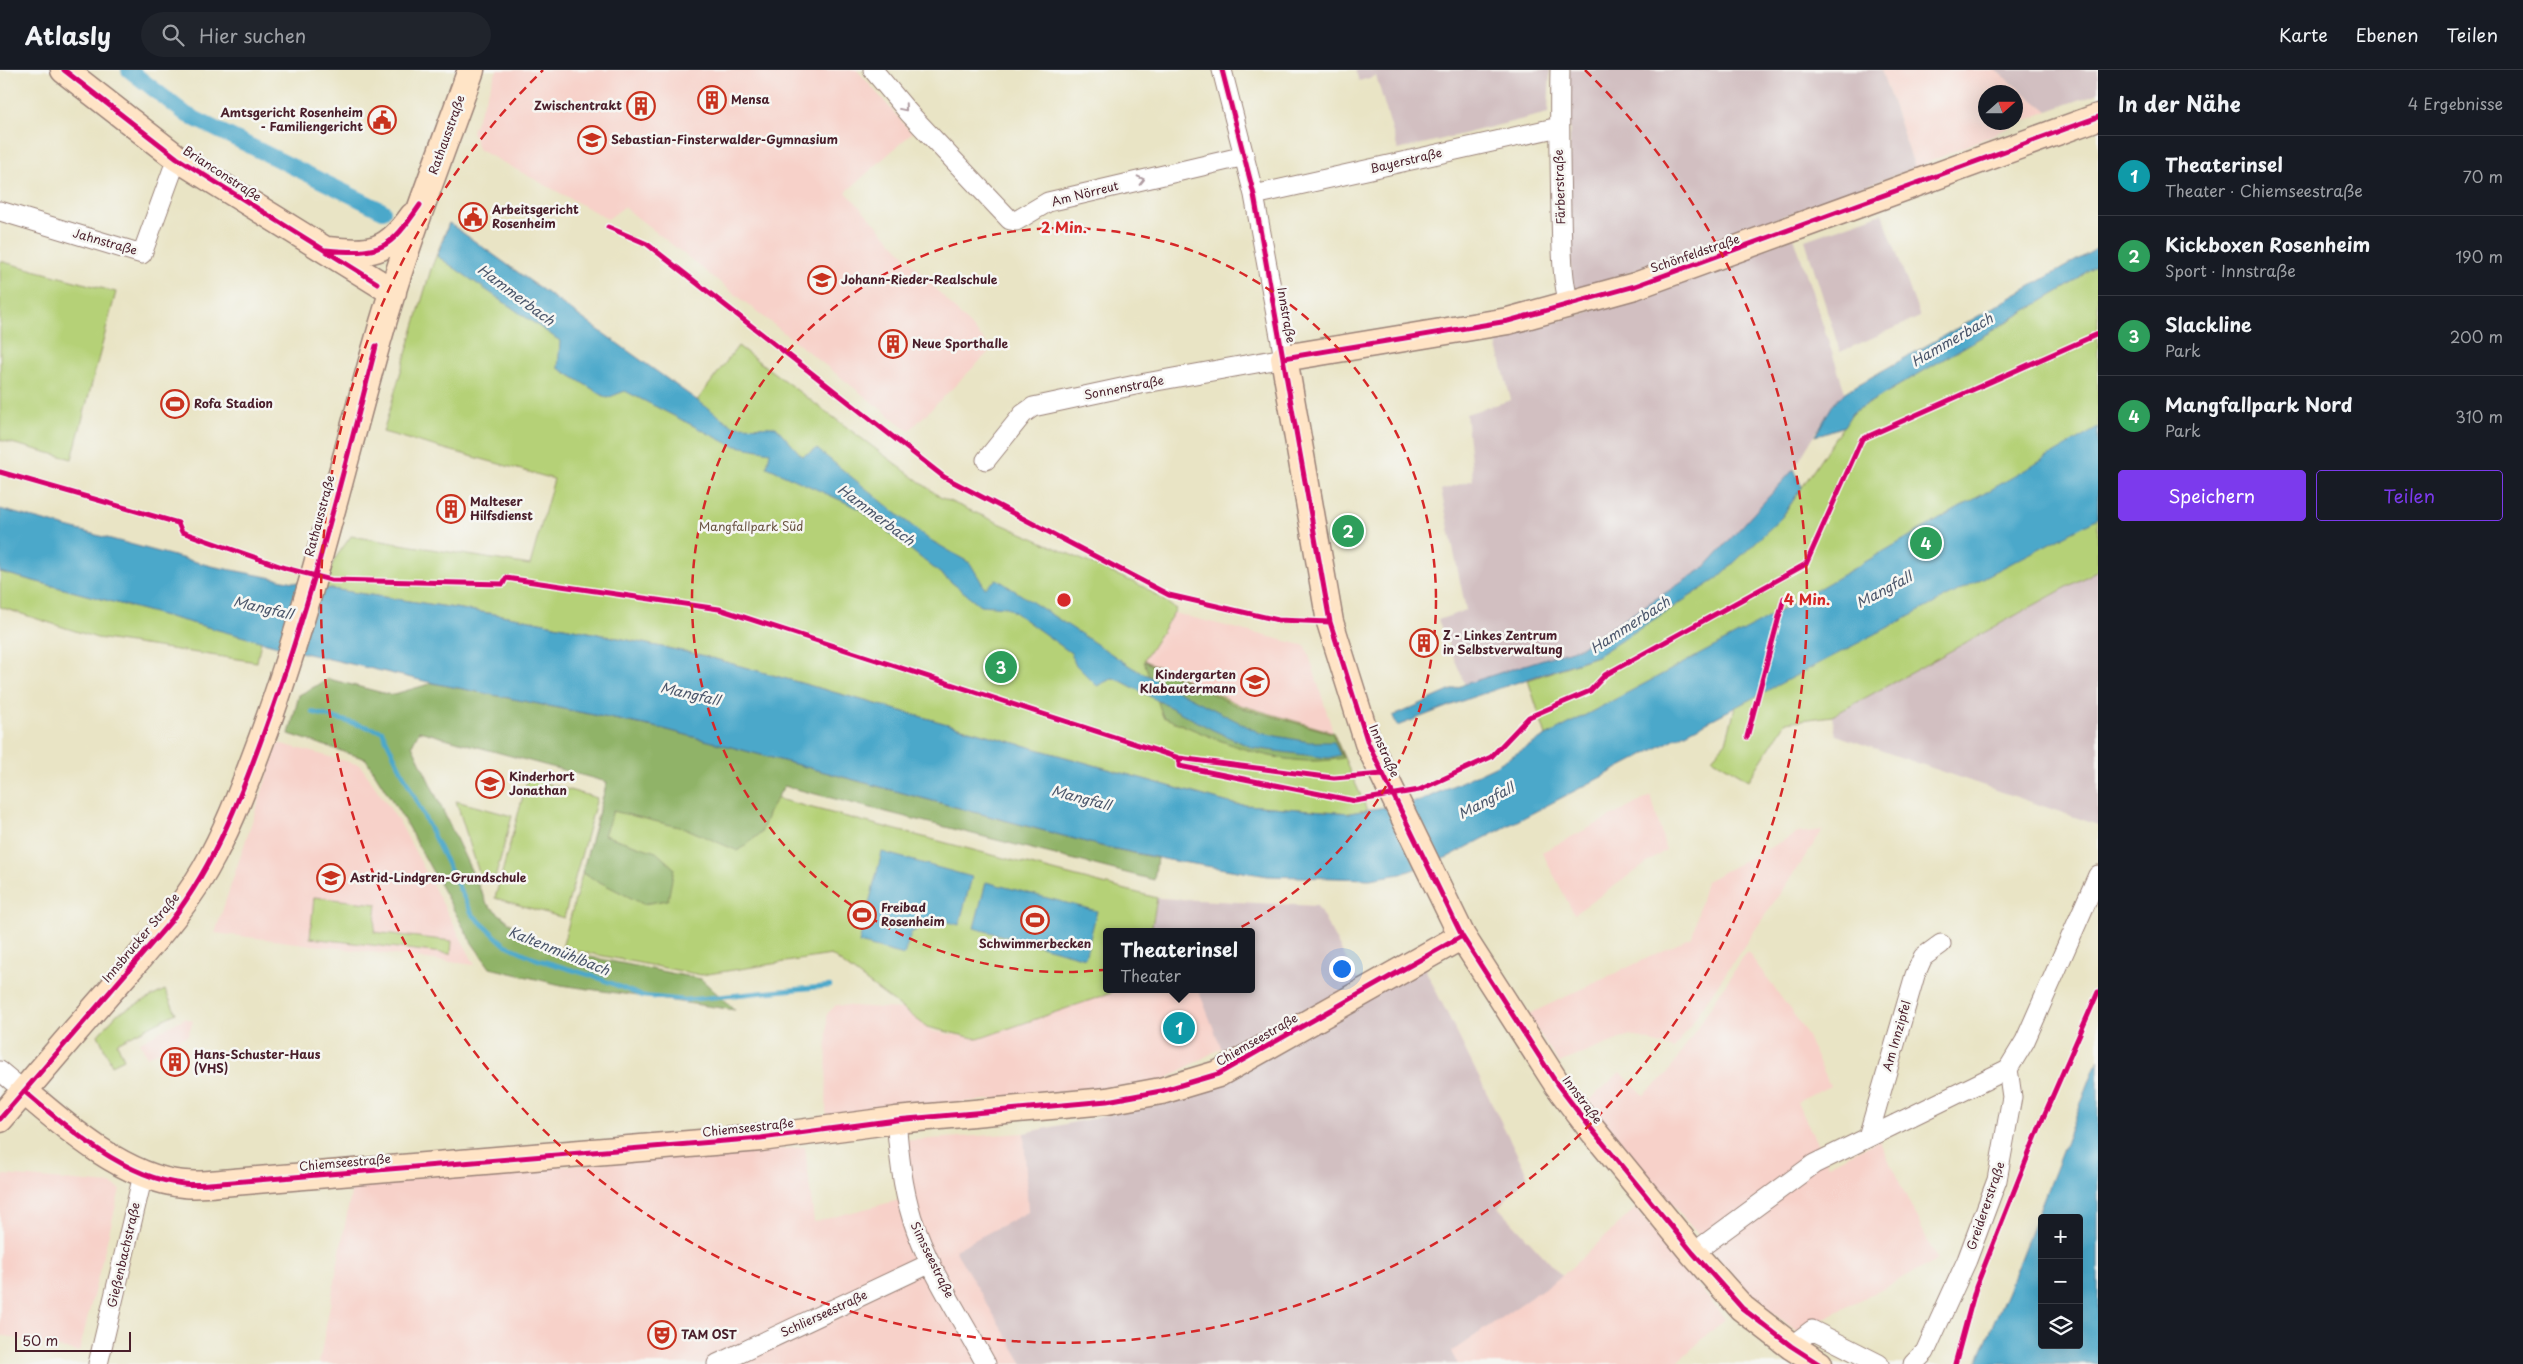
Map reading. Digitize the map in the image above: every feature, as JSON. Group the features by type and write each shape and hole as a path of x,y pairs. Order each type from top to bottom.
{"main road":[{"name":"Brianconstraße","path":"64,70 177,158 393,292"},
{"name":"Rathausstraße","path":"281,690 318,563 376,346 420,205 447,140 471,70"},
{"name":"Schönfeldstraße","path":"1284,358 1508,321 1635,286 2098,117"},
{"path":"323,250 362,252 378,250 402,231 420,205"},
{"name":"Innstraße","path":"1284,358 1332,629 1368,742 1462,936 1557,1084 1595,1134 1693,1252 1742,1308 1791,1346 1819,1364"},
{"name":"Innsbrucker Straße","path":"0,1119 154,942 186,901 213,856 243,790 281,690"},
{"name":"Chiemseestraße","path":"24,1091 92,1144 143,1175 184,1184 234,1182 761,1138 896,1120 1107,1102 1162,1092 1218,1074 1462,936"}],"street":[{"name":"Am Nörreut","path":"873,70 909,113 1010,220 1016,221 1048,202 1246,156"},
{"name":"Innstraße","path":"1222,70 1246,156 1284,358"},
{"name":"Färberstraße","path":"1560,70 1558,127 1562,235 1569,304"},
{"name":"Bayerstraße","path":"1254,195 1558,127"},
{"name":"Jahnstraße","path":"0,210 142,254 177,158"},
{"name":"Sonnenstraße","path":"986,460 1023,414 1033,407 1140,384 1284,358"},
{"path":"1693,1252 1814,1164 2008,1068 2025,1041 2098,875"},
{"name":"Am Innzipfel","path":"1868,1137 1915,975 1923,957 1941,944"},
{"name":"Greidererstraße","path":"1913,1364 1925,1352 1933,1335 1967,1260 1997,1180 2012,1097 2008,1068"},
{"path":"0,1071 24,1091"},
{"name":"Simsseestraße","path":"896,1120 903,1185 912,1218 931,1263 986,1364"},
{"name":"Gießenbachstraße","path":"98,1364 143,1175"},
{"name":"Schlierseestraße","path":"717,1364 931,1263"},
{"path":"1791,1346 1812,1330 1879,1364"}],"shaded area":[{"name":"Johann-Rieder-Realschule","path":"497,70 857,70 912,133 846,192 992,349 909,431 624,207 608,219 478,149 472,131"},
{"path":"1355,70 1550,70 1548,113 1398,150 1376,76 1359,81"},
{"path":"1569,70 1881,70 1915,168 1571,294"},
{"path":"1881,70 1995,70 2014,85 1978,85 1978,130 2004,130 1915,168"},
{"path":"1995,70 2098,70 2098,93 2048,111 2023,92 2023,85 2014,85"},
{"path":"2023,92 2048,111 2023,122"},
{"path":"1882,213 1920,317 1840,352 1805,240"},
{"path":"1794,237 1845,392 1832,406 1794,469 1704,568 1581,647 1465,684 1438,620 1466,610 1441,490 1473,480 1466,414 1511,400 1495,339 1578,315"},
{"path":"2098,570 2098,825 1836,735 1832,716"},
{"name":"Kindergarten Klabautermann","path":"1174,613 1306,646 1333,732 1240,705 1144,660"},
{"name":"Astrid-Lindgren-Grundschule","path":"278,743 360,765 400,823 475,965 215,933"},
{"path":"1651,796 1666,850 1574,914 1542,852"},
{"path":"1823,830 1674,1049 1630,1035 1559,1063 1527,1015 1692,937 1706,881 1798,833"},
{"path":"1157,898 1317,906 1360,984 1424,967 1528,1176 1498,1207 1562,1276 1636,1208 1725,1319 1675,1364 319,1364 353,1182 805,1147 814,1222 907,1198 899,1141 1024,1133 1165,1103 1232,1075 1221,1048 1159,1083 826,1116 827,1014 836,1005 902,1009 932,1031 978,1039 1111,993 1255,993 1255,928 1152,928"},
{"path":"1157,898 1317,906 1360,984 1424,967 1528,1176 1498,1207 1562,1276 1451,1352 1458,1364 1023,1364 955,1250 1028,1212 1024,1133 1165,1103 1232,1075 1200,993 1255,993 1255,928 1152,928"},
{"path":"1747,951 1802,1026 1830,1086 1797,1102 1828,1165 1879,1140 1937,1260 1798,1332 1755,1300 1622,1147 1589,1101 1620,1072 1644,1095 1668,1073"},
{"path":"185,1018 193,1021 188,1035 147,1057 140,1042"},
{"path":"4,1175 111,1184 120,1189 79,1352 0,1335 0,1185"}],"green space":[{"name":"Mangfallpark Süd","path":"449,223 696,402 738,346 940,497 1144,587 1176,609 1144,660 1240,705 1333,732 1367,810 1350,813 1233,804 701,655 520,618 325,588 334,560 351,536 530,565 554,479 383,432 431,269"},
{"path":"0,261 116,292 72,459 0,440"},
{"path":"2098,263 2098,570 1832,716 1786,722 1749,780 1712,758 1726,742 1757,625 1546,736 1528,680 1597,656 1782,517 1852,413 2068,286"},
{"path":"0,572 261,641 257,662 97,638 0,607"},
{"path":"1144,661 1239,707 1332,733 1343,758 1320,761 1273,757 1228,744 1163,717"},
{"path":"329,679 391,695 433,683 664,729 1101,846 1157,858 1154,880 784,786 769,812 761,833 738,851 687,829 613,811 604,835 656,852 674,868 668,900 643,904 582,873 607,782 419,731 412,745 487,904 531,940 560,951 701,979 735,1010 561,985 490,968 472,943 403,818 366,759 289,734 299,695"},
{"path":"528,778 597,798 564,918 495,898"},
{"name":"Freibad Rosenheim","path":"607,782 774,798 1157,898 1152,928 1103,928 1103,993 1111,993 978,1039 927,1027 831,955 701,975 562,948"},
{"path":"456,801 512,816 494,882 481,879"},
{"path":"314,897 377,904 374,932 452,941 451,954 310,938"},
{"path":"165,990 176,1013 117,1043 124,1059 112,1065 98,1035 117,1014"}],"water":[{"path":"449,223 733,426 776,427 802,456 817,449 927,538 970,563 985,588 997,579 1133,668 1260,733 1309,742 1334,742 1340,755 1328,758 1253,748 1213,730 1121,681 1113,678 1097,686 1075,664 1071,653 1007,607 980,605 858,508 767,467 770,452 731,445 625,391 607,398 558,368 560,341 437,256"},
{"path":"2098,248 2098,263 2068,286 1852,413 1844,426 1815,436 1832,406 1845,392"},
{"name":"Mangfall","path":"2098,428 2098,518 1448,857 1401,874 1370,879 1268,876 1169,860 1101,846 664,729 433,683 308,654 0,572 0,509 211,566 325,588 520,618 701,655 1233,804 1350,813 1420,801 1495,766 1546,736 1757,624"},
{"path":"1794,469 1802,487 1782,517 1717,579 1597,656 1470,698 1397,726 1393,716 1465,684 1581,647 1704,568"},
{"path":"882,852 972,877 959,925 937,919 911,933 904,955 859,943"},
{"name":"Schwimmerbecken","path":"986,882 1097,911 1085,958 974,928"},
{"path":"2098,1059 2098,1364 1976,1364 2008,1290"}],"waterway":[{"name":"Hammerbach","path":"129,70 187,115 383,211"},
{"name":"Kaltenmühlbach","path":"312,712 382,731 472,914 504,944 536,959 596,977 642,996 685,1000 830,986"}],"cycle path":[{"path":"64,70 177,158 377,283"},
{"path":"1222,70 1254,195 1330,622 1368,743 1462,936 1557,1084 1693,1253 1742,1308 1791,1346 1819,1364"},
{"path":"1284,358 1508,321 1635,286 2098,117"},
{"path":"326,250 360,251 372,250 382,246 400,232 420,205"},
{"path":"608,227 647,244 944,477 1169,595 1278,620 1330,622"},
{"path":"1179,760 1179,766 1355,801 1419,790 1491,757 1529,717 1590,691 1605,675 1806,564 1862,439 2098,334"},
{"path":"0,1119 171,921 215,851 248,776 283,678 313,584 376,346"},
{"path":"0,472 178,523 182,532 285,568 331,580 503,584 506,578 719,609 1179,758 1334,778 1383,774"},
{"path":"1747,737 1784,598"},
{"path":"24,1091 98,1150 119,1162 141,1173 162,1180 196,1185 761,1138 896,1120 1107,1101 1161,1091 1218,1074 1462,936"},
{"path":"1955,1364 1976,1287 2043,1118 2098,992"}],"place":[{"name":"Mensa","path":"712,100"},
{"name":"Zwischentrakt","path":"641,106"},
{"name":"Amtsgericht Rosenheim - Familiengericht","path":"382,120"},
{"name":"Sebastian-Finsterwalder-Gymnasium","path":"592,140"},
{"name":"Arbeitsgericht Rosenheim","path":"473,217"},
{"name":"Johann-Rieder-Realschule","path":"822,280"},
{"name":"Neue Sporthalle","path":"893,344"},
{"name":"Rofa Stadion","path":"175,404"},
{"name":"Malteser Hilfsdienst","path":"451,509"},
{"name":"Kickboxen Rosenheim","path":"1348,531"},
{"name":"Mangfallpark Nord","path":"1926,543"},
{"name":"Z - Linkes Zentrum in Selbstverwaltung","path":"1424,643"},
{"name":"Slackline","path":"1001,667"},
{"name":"Kindergarten Klabautermann","path":"1255,682"},
{"name":"Kinderhort Jonathan","path":"490,784"},
{"name":"Astrid-Lindgren-Grundschule","path":"331,878"},
{"name":"Freibad Rosenheim","path":"862,915"},
{"name":"Schwimmerbecken","path":"1035,920"},
{"name":"Theaterinsel","path":"1179,1028"},
{"name":"Hans-Schuster-Haus (VHS)","path":"175,1062"},
{"name":"TAM OST","path":"662,1335"}]}
